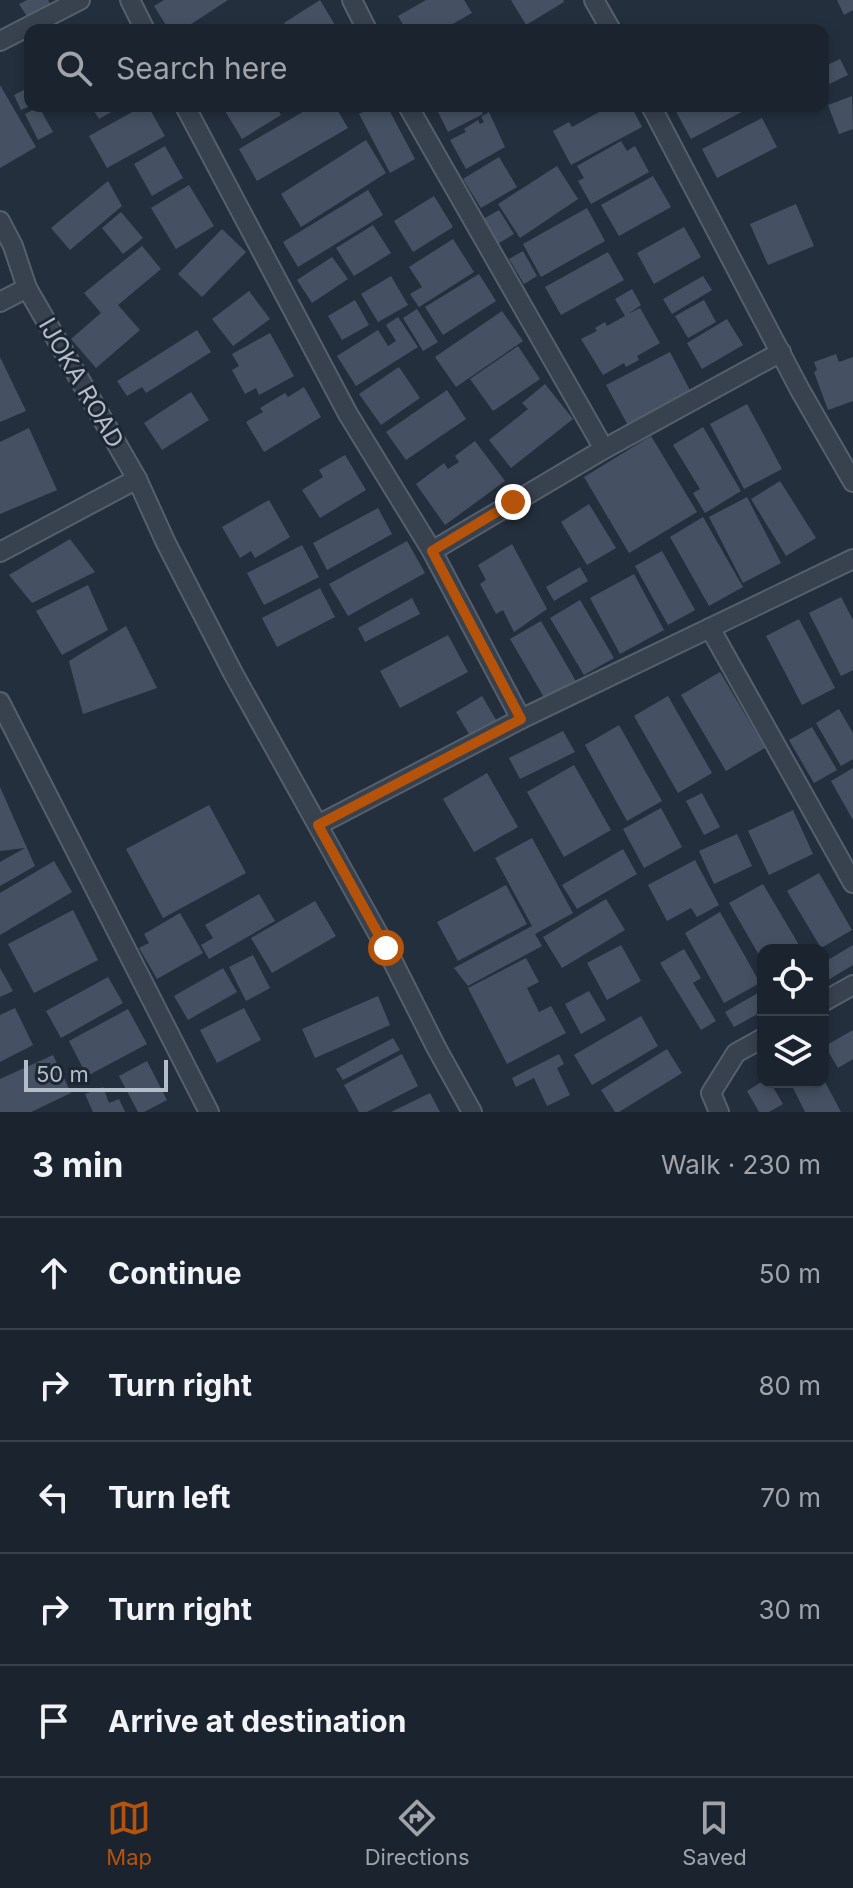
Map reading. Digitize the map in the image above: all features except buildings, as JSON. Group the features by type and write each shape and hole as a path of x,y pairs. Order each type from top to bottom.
{"street":[{"path":"33,24 80,0"},
{"path":"130,0 142,24"},
{"path":"352,0 364,24"},
{"path":"594,0 608,24"},
{"path":"0,41 24,29"},
{"path":"188,112 348,414 432,551 521,719"},
{"path":"411,112 604,449"},
{"path":"654,112 800,390 853,482"},
{"name":"IJOKA ROAD","path":"0,221 13,246 27,288 137,479 233,673 472,1112"},
{"path":"0,302 27,288"},
{"path":"432,551 604,449 781,352"},
{"path":"0,552 137,479"},
{"path":"318,825 521,719 853,559"},
{"path":"710,628 853,883"},
{"path":"0,702 209,1112"},
{"path":"829,999 853,985"},
{"path":"719,1112 711,1093 736,1053 757,1041"}],"route":[{"path":"386,948 318,825 521,719 432,551 513,502"}]}
